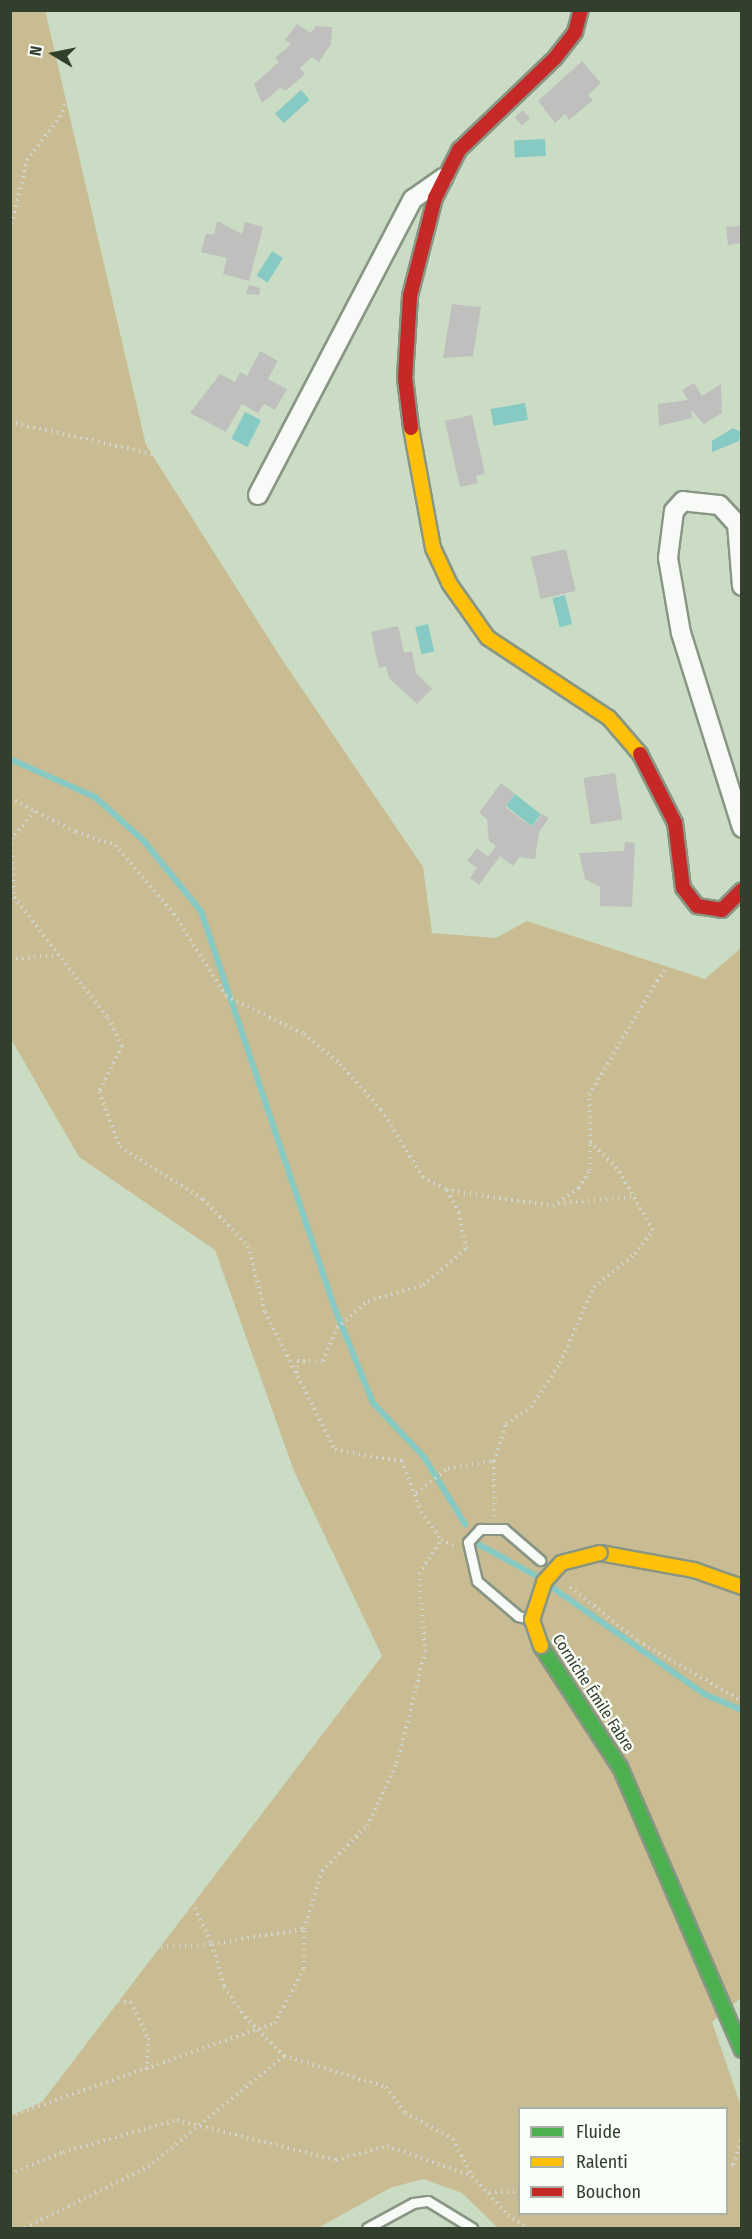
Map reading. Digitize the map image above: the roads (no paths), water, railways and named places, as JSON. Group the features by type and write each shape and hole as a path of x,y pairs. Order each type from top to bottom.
{"street":[{"path":"581,10 575,32 555,58 499,107 459,150 443,178 410,296 405,378 415,467 433,548 449,583 488,638 609,718 650,765 675,823 683,888 696,906 708,911 722,910 741,890"},
{"path":"258,495 413,199 443,178"},
{"path":"741,586 737,524 718,505 683,501 674,511 668,558 681,633 741,828"},
{"path":"532,1620 536,1600 554,1569 583,1555 600,1553 684,1568 741,1587"},
{"name":"Corniche Émile Fabre","path":"532,1620 541,1646 620,1767 741,2049"}],"lane":[{"path":"532,1620 518,1616 477,1581 468,1552 480,1529 494,1528 517,1537 540,1560"},
{"path":"367,2229 413,2203 429,2201 472,2229"}],"water":[{"path":"301,90 310,100 284,123 275,113"},
{"path":"545,139 546,156 515,158 514,141"},
{"path":"272,251 283,258 268,282 257,276"},
{"path":"525,403 528,420 493,426 491,409"},
{"path":"245,412 261,420 247,447 231,439"},
{"path":"733,428 741,432 739,441 712,452 712,441"},
{"path":"565,595 572,624 560,627 552,598"},
{"path":"428,624 434,651 422,654 415,627"},
{"path":"515,794 541,814 532,826 506,806"}],"waterway":[{"path":"10,759 95,797 143,840 201,911 333,1304 373,1403 424,1457 465,1524"},
{"path":"478,1544 540,1578"},
{"path":"550,1586 704,1694 742,1710"}]}
